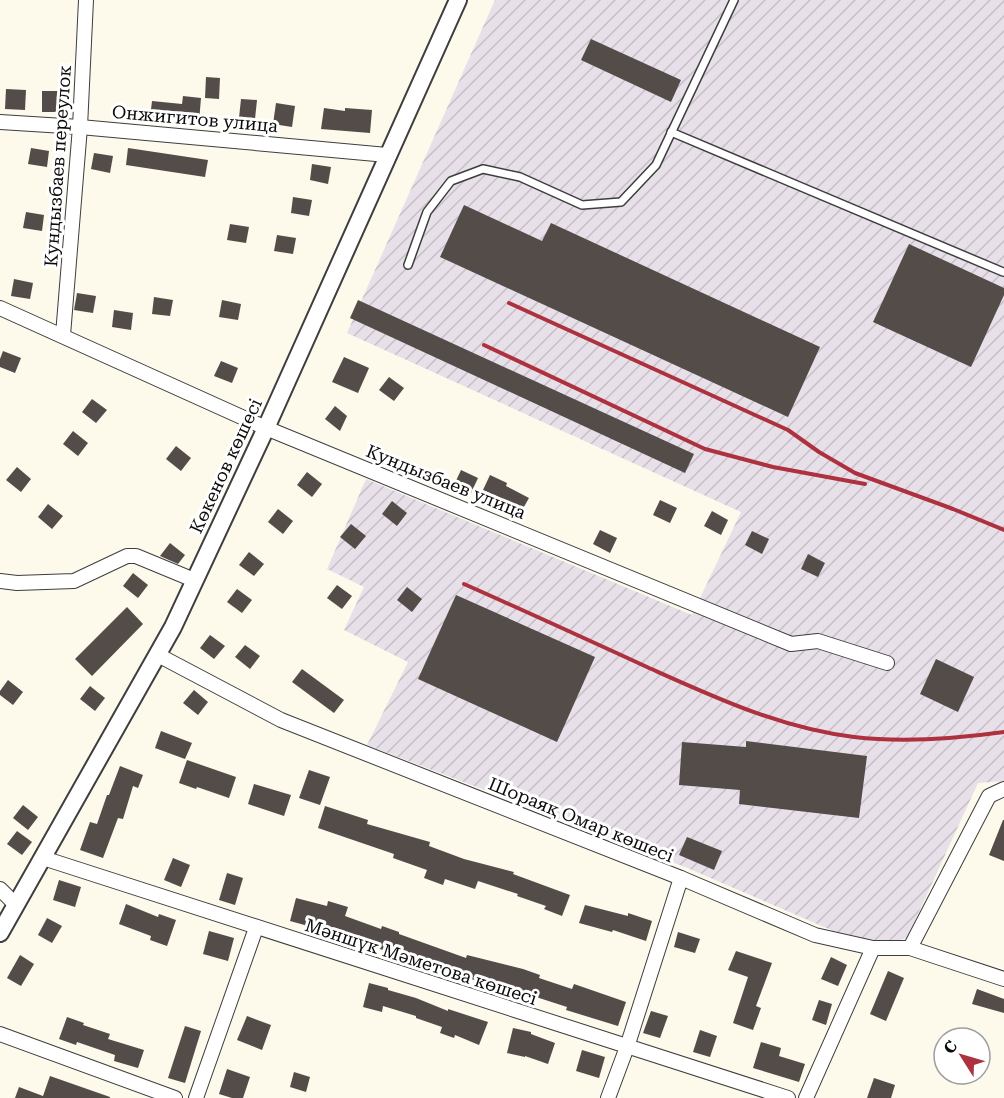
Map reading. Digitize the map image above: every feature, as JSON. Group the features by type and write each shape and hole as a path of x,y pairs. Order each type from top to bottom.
{"street":[{"name":"Кундызбаев переулок","path":"63,335 80,127 86,0"},
{"name":"Көкенов көшесі","path":"0,933 158,655 266,428 458,0"},
{"name":"Онжигитов улица","path":"0,122 80,127 387,155"},
{"name":"Кундызбаев улица","path":"0,308 266,428 791,644 818,642 887,663"},
{"path":"0,581 17,583 74,581 127,556 136,556 194,580"},
{"name":"Шораяқ Омар көшесі","path":"158,655 281,720 681,878 815,934 873,948 910,948 1004,980"},
{"path":"910,948 989,796 1004,789"},
{"name":"Мәншүк Мәметова көшесі","path":"43,858 788,1098"},
{"path":"608,1098 627,1047 681,878"},
{"path":"0,889 16,905"},
{"path":"196,1098 256,928"},
{"path":"806,1098 873,948"},
{"path":"0,1034 175,1098"}],"lane":[{"path":"408,265 427,212 452,181 483,169 520,177 582,204 621,202 656,165 735,0"},
{"path":"671,132 1003,272"}],"shaded area":[{"path":"495,0 1004,0 1004,781 978,783 907,938 873,948 685,867 367,745 408,662 344,630 364,587 327,569 366,479 692,615 741,512 347,333"}],"building":[{"path":"591,39 681,80 671,102 581,60"},
{"path":"206,77 220,78 219,99 205,98"},
{"path":"6,89 26,90 25,110 5,109"},
{"path":"42,91 62,91 62,112 42,112"},
{"path":"183,96 201,98 199,122 150,118 152,101 182,104"},
{"path":"241,99 257,100 255,119 239,118"},
{"path":"276,103 295,106 292,127 273,124"},
{"path":"324,108 345,111 345,108 372,110 370,133 321,129"},
{"path":"31,148 49,151 47,167 28,164"},
{"path":"128,148 208,160 205,177 126,165"},
{"path":"94,153 113,156 110,173 91,169"},
{"path":"312,164 331,167 328,184 310,180"},
{"path":"293,197 312,200 309,216 291,213"},
{"path":"464,205 542,241 551,223 820,347 788,417 440,257"},
{"path":"26,212 44,215 42,231 23,228"},
{"path":"230,224 249,227 246,243 227,240"},
{"path":"277,235 296,238 293,254 274,251"},
{"path":"909,244 1004,288 1004,295 971,367 873,322"},
{"path":"14,279 33,283 30,299 11,296"},
{"path":"77,293 96,296 93,313 74,310"},
{"path":"154,297 173,300 170,316 152,314"},
{"path":"222,300 241,304 238,320 219,317"},
{"path":"358,300 694,454 685,473 350,318"},
{"path":"114,310 133,313 131,330 112,327"},
{"path":"3,351 21,358 15,373 0,367"},
{"path":"344,357 369,368 358,393 332,382"},
{"path":"221,361 238,368 232,383 214,376"},
{"path":"389,377 404,388 394,401 379,390"},
{"path":"92,399 107,410 96,423 82,412"},
{"path":"335,406 347,416 340,431 325,419"},
{"path":"73,431 88,443 78,456 63,444"},
{"path":"176,446 191,458 181,471 166,459"},
{"path":"17,467 31,479 21,492 6,480"},
{"path":"461,470 478,478 471,493 454,485"},
{"path":"307,472 322,484 312,497 297,485"},
{"path":"490,475 529,498 521,512 504,504 506,501 483,490"},
{"path":"660,500 677,508 670,523 653,515"},
{"path":"392,501 407,513 397,526 382,514"},
{"path":"48,504 63,516 52,529 38,517"},
{"path":"278,509 293,521 283,534 268,522"},
{"path":"712,511 728,520 721,535 704,526"},
{"path":"351,524 366,536 355,549 340,537"},
{"path":"600,530 617,538 610,553 593,544"},
{"path":"752,531 769,539 762,554 745,545"},
{"path":"170,543 185,555 178,564 160,556"},
{"path":"249,552 264,564 254,576 239,565"},
{"path":"808,554 825,563 818,577 801,569"},
{"path":"133,573 148,585 138,598 123,586"},
{"path":"337,585 352,596 342,609 327,598"},
{"path":"407,587 422,599 412,612 397,600"},
{"path":"237,589 252,600 242,613 227,602"},
{"path":"456,595 595,657 557,742 418,679"},
{"path":"127,607 143,624 92,676 75,659"},
{"path":"210,635 225,646 214,659 200,648"},
{"path":"245,645 260,656 250,669 235,657"},
{"path":"936,659 974,677 958,712 920,694"},
{"path":"302,669 344,700 334,713 292,682"},
{"path":"8,680 23,692 13,705 0,695 0,691"},
{"path":"90,686 105,698 95,711 80,699"},
{"path":"194,690 208,702 198,715 183,703"},
{"path":"161,731 192,743 185,759 155,748"},
{"path":"746,741 867,756 859,818 739,804 740,790 679,785 682,742 746,747"},
{"path":"187,760 236,777 229,798 179,783"},
{"path":"120,766 143,775 138,788 133,786 123,819 118,818 103,858 80,850 90,822 97,824"},
{"path":"309,770 330,777 320,805 299,798"},
{"path":"254,784 291,795 284,816 248,804"},
{"path":"23,805 38,817 28,830 13,818"},
{"path":"325,806 368,820 367,824 430,842 429,846 464,859 514,872 513,874 570,895 562,916 544,909 546,906 517,896 518,894 478,881 475,889 445,879 443,885 424,878 427,870 393,858 394,854 318,828"},
{"path":"1004,820 1004,861 989,855"},
{"path":"17,831 32,842 22,855 7,844"},
{"path":"687,837 722,851 714,870 679,855"},
{"path":"173,858 190,865 181,887 164,880"},
{"path":"227,873 243,878 235,905 219,900"},
{"path":"59,880 81,887 75,907 53,900"},
{"path":"296,898 327,906 328,901 348,907 345,916 381,929 382,926 466,958 467,955 523,969 540,975 539,978 572,989 574,984 626,1002 618,1026 566,1010 567,1007 533,996 460,976 338,936 337,939 317,933 319,929 290,921"},
{"path":"126,904 158,917 159,914 176,920 167,946 150,940 151,936 119,924"},
{"path":"585,905 628,916 628,913 652,921 646,941 613,930 612,932 579,923"},
{"path":"47,918 62,926 52,943 38,935"},
{"path":"209,931 234,938 228,961 203,954"},
{"path":"678,932 700,939 695,953 674,947"},
{"path":"736,951 772,963 756,1006 761,1008 753,1030 733,1023 748,977 728,970"},
{"path":"20,955 34,964 21,986 7,978"},
{"path":"831,957 847,965 838,986 821,979"},
{"path":"888,971 904,978 886,1021 870,1014"},
{"path":"369,983 448,1011 448,1009 488,1022 479,1045 455,1035 454,1038 440,1033 442,1027 416,1018 416,1016 383,1006 382,1012 363,1007"},
{"path":"977,989 1004,999 1004,1013 972,1004"},
{"path":"819,1000 832,1004 826,1025 812,1020"},
{"path":"651,1011 668,1016 660,1038 643,1033"},
{"path":"247,1016 271,1025 262,1050 237,1040"},
{"path":"67,1017 110,1034 108,1039 144,1050 138,1068 114,1061 115,1055 77,1042 76,1045 59,1039"},
{"path":"185,1026 201,1031 185,1083 168,1078"},
{"path":"513,1028 531,1032 531,1034 555,1043 548,1064 507,1053"},
{"path":"700,1030 717,1036 710,1057 693,1052"},
{"path":"761,1042 781,1048 779,1056 805,1064 799,1082 753,1068"},
{"path":"582,1050 605,1057 599,1078 576,1071"},
{"path":"227,1069 250,1077 243,1098 232,1098 219,1094"},
{"path":"294,1072 310,1077 306,1092 290,1087"},
{"path":"50,1076 110,1098 15,1098 19,1087 43,1096"},
{"path":"874,1078 895,1085 891,1098 867,1098"}],"railway":[{"path":"509,303 788,430 855,473 1004,530"},
{"path":"484,345 705,449 773,467 865,484"},
{"path":"464,584 697,689 774,719 827,733 892,740 948,738 1004,732"}]}
